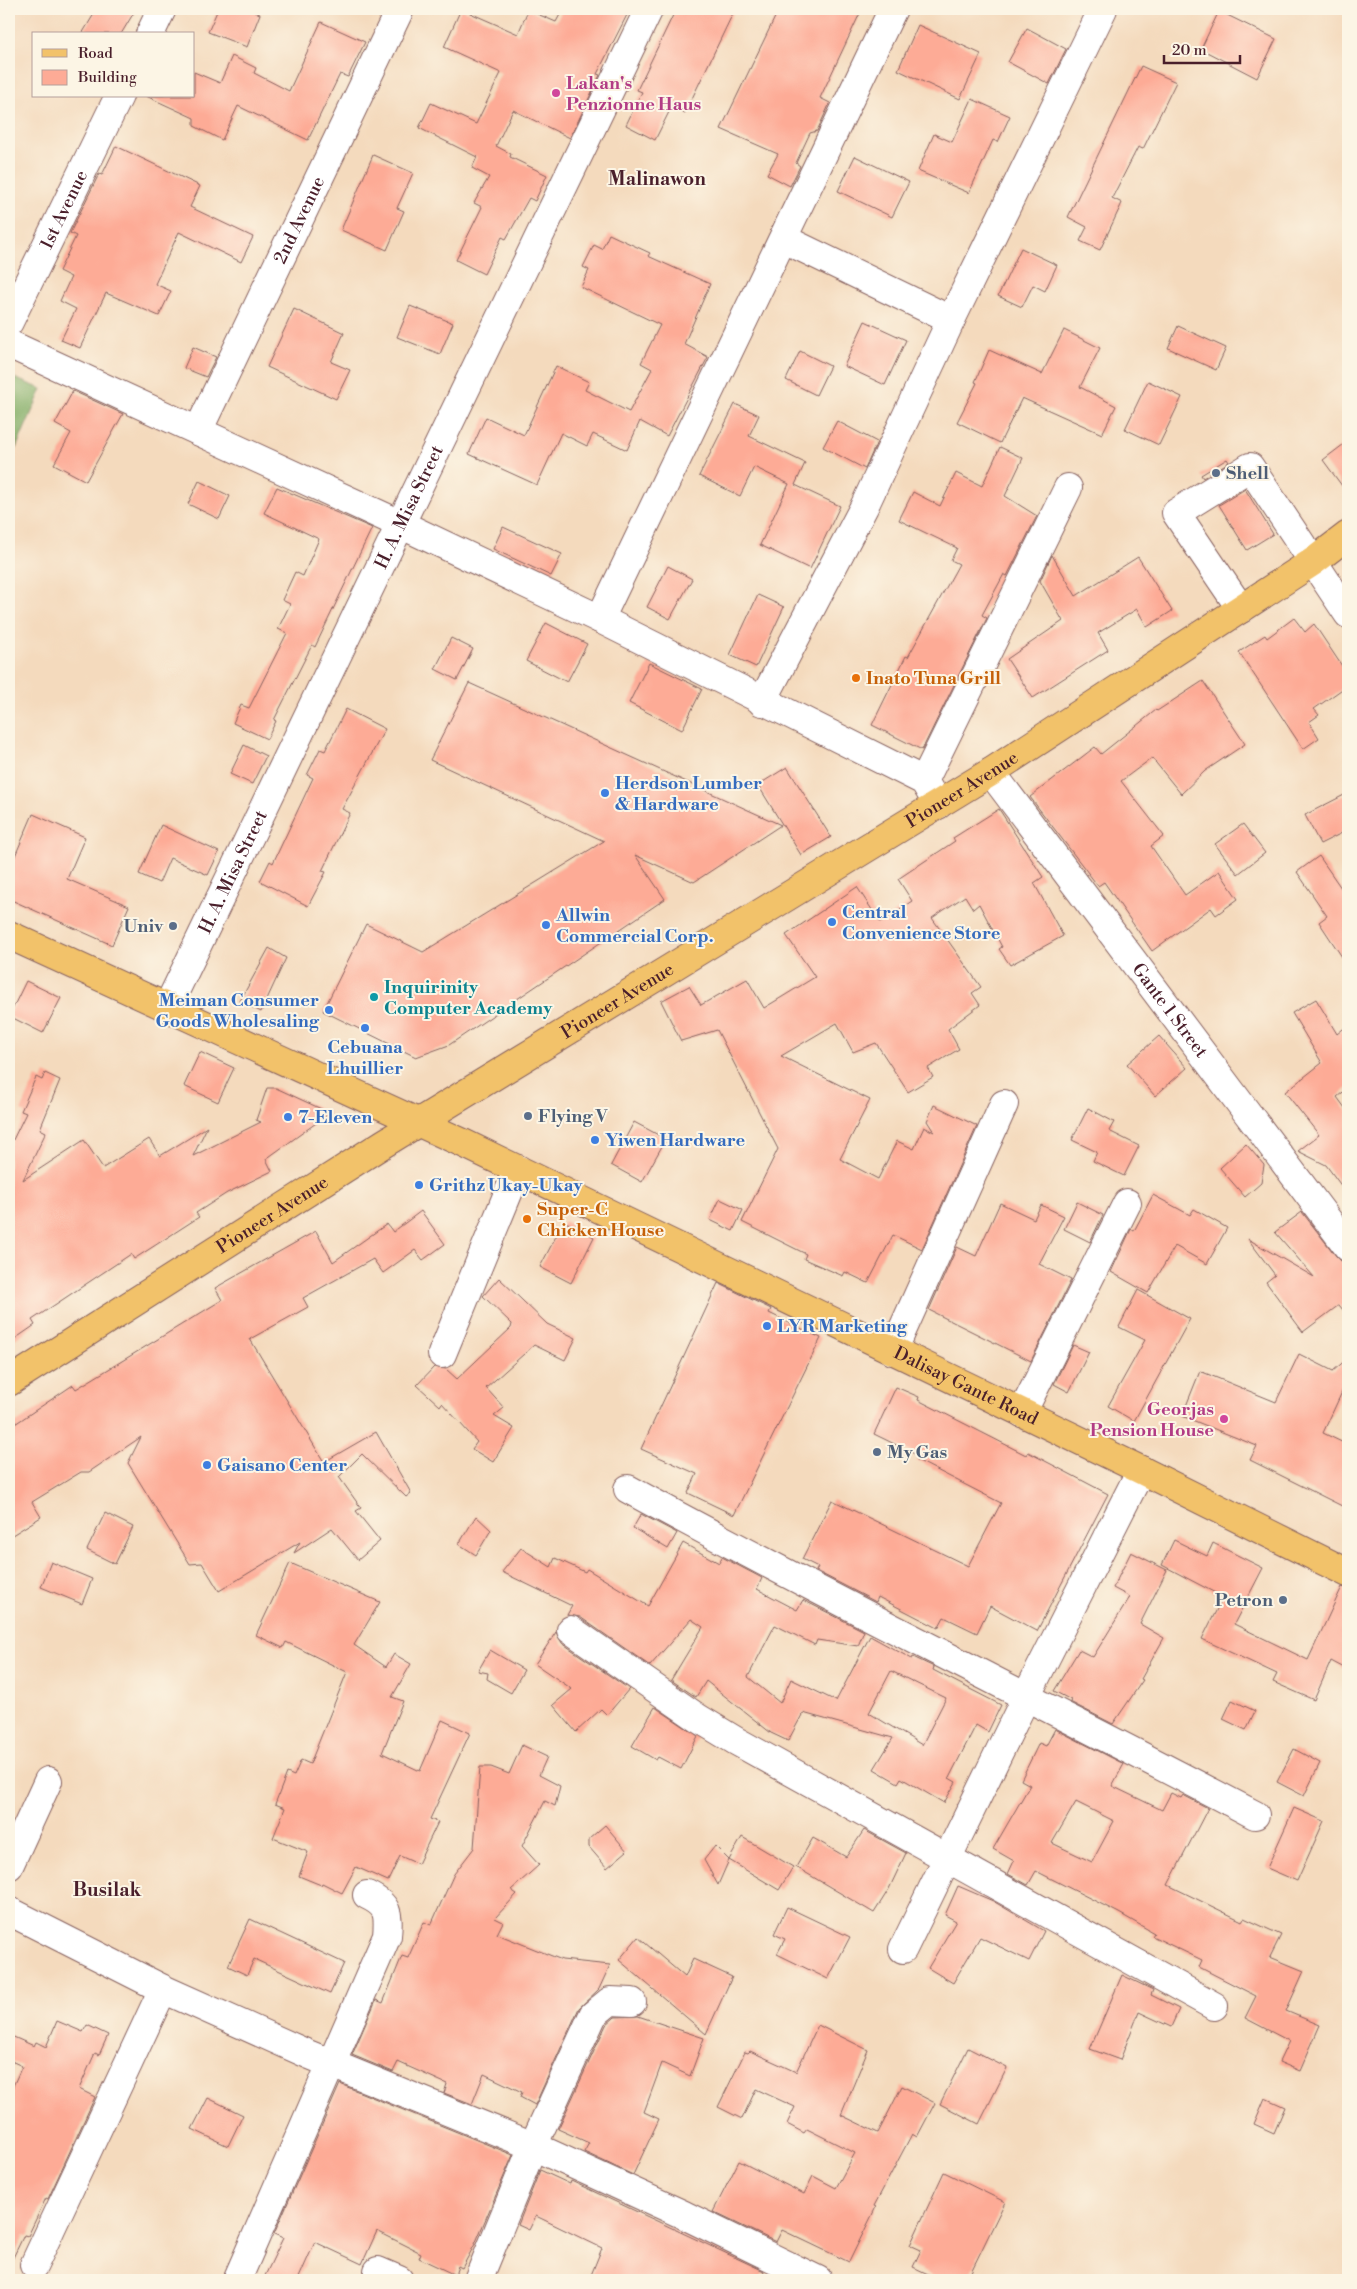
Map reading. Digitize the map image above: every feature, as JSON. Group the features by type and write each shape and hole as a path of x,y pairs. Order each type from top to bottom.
{"main road":[{"name":"Pioneer Avenue","path":"9,1382 383,1144 991,772 1314,561 1348,535"},
{"name":"Dalisay Gante Road","path":"9,935 168,1006 518,1169 1022,1412 1348,1572"}],"street":[{"path":"151,32 162,9"},
{"name":"2nd Avenue","path":"198,431 400,9"},
{"name":"H. A. Misa Street","path":"168,1006 649,9"},
{"path":"600,619 893,9"},
{"path":"762,702 864,507 951,320 1103,9"},
{"name":"1st Avenue","path":"9,322 118,98"},
{"path":"784,238 951,320"},
{"path":"9,344 400,524 600,619 762,702 924,781 938,805"},
{"path":"1241,609 1176,513 1250,467 1348,614"},
{"path":"924,781 1068,488"},
{"name":"Gante 1 Street","path":"991,772 1348,1247"},
{"path":"893,1350 1004,1104"},
{"path":"442,1354 518,1169"},
{"path":"1022,1412 1127,1203"},
{"path":"903,1949 1027,1695 1141,1470"},
{"path":"628,1489 796,1580 1027,1695 1255,1815"},
{"path":"571,1630 698,1718 1214,2006"},
{"path":"9,1866 48,1781"},
{"path":"237,2280 387,1936 388,1921 386,1910 382,1902 367,1895"},
{"path":"9,1911 163,1989 331,2064 533,2146 702,2223 818,2280"},
{"path":"34,2265 163,1989"},
{"path":"478,2280 533,2146 593,2015 610,2001 632,2002"}],"green space":[{"path":"9,376 42,389 9,464"}],"building":[{"path":"97,9 136,9 122,32 83,32"},
{"path":"218,9 248,9 260,14 247,47 208,32"},
{"path":"461,9 518,34 528,10 556,22 563,9 630,9 597,74 600,75 570,138 513,110 496,146 511,154 510,157 547,175 535,201 529,198 506,239 502,237 484,274 456,260 482,207 474,203 489,177 472,168 477,157 419,128 431,103 476,124 501,73 444,47"},
{"path":"676,9 735,9 685,113 672,106 655,140 626,125 642,92 637,90"},
{"path":"779,9 862,9 820,98 830,103 817,131 810,133 796,163 800,166 790,186 767,174 778,154 721,129"},
{"path":"1219,11 1276,39 1257,78 1201,49"},
{"path":"321,22 365,42 348,77 340,74 308,140 238,106 222,140 194,126 194,118 150,98 195,98 195,72 220,83 232,56 256,68 254,73 289,91"},
{"path":"918,25 981,54 960,99 898,70"},
{"path":"1027,28 1066,49 1049,84 1008,62"},
{"path":"1141,66 1176,82 1143,149 1138,147 1112,198 1122,203 1100,250 1080,241 1087,227 1068,217"},
{"path":"972,99 1010,116 998,142 993,140 969,193 918,171 934,134 952,142"},
{"path":"116,146 200,186 190,207 253,237 241,262 179,232 155,284 171,291 159,316 106,293 80,348 61,340 76,309 60,301 71,277 59,271 76,236 70,233 99,174 102,175"},
{"path":"373,155 413,173 397,208 404,211 387,250 341,230"},
{"path":"855,156 909,182 892,217 838,191"},
{"path":"609,234 650,253 648,256 710,284 684,344 708,357 667,436 640,421 627,450 593,434 587,446 561,433 537,485 469,454 486,417 524,435 556,366 589,382 585,390 629,412 652,369 641,363 660,325 581,287 589,270 583,267 594,245 602,249"},
{"path":"1021,248 1057,265 1045,291 1033,285 1022,307 998,296"},
{"path":"410,306 453,323 440,354 397,337"},
{"path":"294,309 344,333 331,362 350,370 336,399 267,367"},
{"path":"865,321 906,340 885,385 844,366"},
{"path":"1178,326 1226,348 1216,370 1168,348"},
{"path":"1064,330 1100,348 1080,387 1116,406 1102,434 1022,398 1000,443 957,422 977,383 975,382 989,350 1042,374"},
{"path":"193,347 216,357 206,377 184,368"},
{"path":"800,351 830,366 816,395 786,380"},
{"path":"1148,381 1182,397 1159,445 1125,429"},
{"path":"73,391 123,414 86,481 54,464 71,433 55,424"},
{"path":"735,404 759,415 749,436 805,463 795,485 840,506 810,569 760,545 789,484 754,467 740,496 699,476"},
{"path":"837,421 877,442 865,469 823,447"},
{"path":"1348,441 1348,494 1323,460"},
{"path":"1000,447 1023,458 1005,496 1037,516 1007,576 1004,574 982,615 987,618 922,750 872,725 906,656 908,657 959,564 951,560 957,548 899,520 913,492 940,506 956,473 982,486"},
{"path":"1227,459 1229,462 1203,478 1201,475"},
{"path":"199,481 230,496 219,519 188,504"},
{"path":"277,487 372,528 315,647 312,645 274,720 276,721 267,739 233,723 241,705 249,708 287,633 278,629 290,604 282,600 295,572 303,576 319,539 264,513"},
{"path":"1245,489 1273,534 1247,550 1219,505"},
{"path":"503,527 562,554 551,576 493,549"},
{"path":"1052,555 1076,596 1138,557 1172,611 1147,627 1137,609 1098,633 1108,650 1033,698 1007,659 1063,621 1040,581"},
{"path":"668,566 692,579 670,619 647,607"},
{"path":"758,595 784,607 756,667 730,655"},
{"path":"1294,618 1305,632 1314,624 1348,675 1348,685 1314,709 1319,715 1309,722 1319,738 1303,749 1239,652 1265,635 1267,638"},
{"path":"546,623 587,644 567,682 526,661"},
{"path":"451,638 473,649 457,680 435,669"},
{"path":"649,663 702,689 682,730 629,703"},
{"path":"1203,681 1245,744 1205,771 1181,794 1152,758 1121,781 1164,836 1151,846 1185,895 1219,871 1238,899 1216,915 1211,908 1152,951 1104,882 1098,886 1030,797 1095,747 1101,754 1156,710"},
{"path":"469,683 781,825 694,882 635,855 665,899 449,1045 416,1057 323,1011 366,924 423,952 604,841 430,760"},
{"path":"346,709 385,729 342,809 350,813 322,871 326,872 308,906 260,881 270,861 273,863 313,778 307,775 320,749 325,751"},
{"path":"244,745 266,756 252,784 230,774"},
{"path":"787,767 831,837 801,855 758,785"},
{"path":"1348,793 1348,830 1320,844 1305,815"},
{"path":"999,809 1043,877 1034,883 1063,936 1010,965 999,949 1002,947 979,904 973,909 965,896 932,918 981,987 972,993 980,1005 948,1029 959,1049 928,1068 933,1077 908,1092 876,1043 853,1052 837,1023 781,1056 870,1100 840,1159 878,1179 897,1141 914,1149 924,1127 934,1132 927,1121 934,1105 977,1126 922,1249 893,1235 868,1283 845,1272 843,1276 804,1259 806,1254 742,1222 778,1149 717,1030 681,1041 661,1001 689,986 701,1005 747,979 764,1008 815,977 786,935 857,887 880,922 912,901 898,879 955,841 953,838"},
{"path":"33,814 85,837 67,879 129,906 112,945 9,899 9,870"},
{"path":"1243,824 1265,853 1238,874 1215,844"},
{"path":"161,825 219,852 208,875 170,858 159,883 139,874"},
{"path":"1319,856 1348,898 1348,966 1319,922 1327,916 1297,872"},
{"path":"269,948 286,958 261,1012 240,1001"},
{"path":"26,981 61,998 43,1033 9,1016"},
{"path":"1316,999 1337,1034 1348,1025 1348,1088 1337,1097 1348,1112 1348,1195 1326,1165 1298,1151 1319,1135 1285,1092 1322,1063 1292,1013"},
{"path":"1159,1036 1187,1068 1155,1096 1127,1064"},
{"path":"200,1052 234,1068 218,1102 184,1086"},
{"path":"45,1073 60,1080 40,1129 46,1132 23,1180 84,1140 103,1168 149,1139 160,1156 207,1127 193,1156 261,1122 256,1120 267,1088 276,1088 330,1113 266,1159 272,1171 227,1193 196,1213 199,1217 134,1259 131,1254 32,1320 35,1325 9,1343 9,1148 26,1113 21,1111 36,1077 42,1080"},
{"path":"1088,1108 1114,1122 1109,1131 1139,1146 1124,1176 1093,1161 1097,1152 1072,1140"},
{"path":"634,1122 666,1139 642,1182 611,1165"},
{"path":"1246,1144 1264,1165 1261,1183 1245,1197 1220,1168"},
{"path":"1153,1195 1190,1215 1194,1209 1227,1228 1207,1264 1175,1246 1148,1293 1111,1272 1131,1229 1134,1231"},
{"path":"720,1199 743,1210 733,1231 710,1220"},
{"path":"1077,1202 1103,1215 1090,1242 1064,1229"},
{"path":"1000,1203 1034,1219 1041,1205 1064,1216 1039,1264 1071,1280 1031,1361 929,1310 957,1247 976,1256"},
{"path":"421,1211 445,1244 423,1260 415,1250 383,1273 373,1259 303,1298 308,1307 250,1339 324,1462 376,1432 411,1493 406,1497 362,1454 339,1477 361,1508 356,1511 380,1541 358,1560 332,1528 294,1553 300,1542 219,1591 202,1563 190,1564 128,1463 141,1437 89,1472 81,1472 32,1502 41,1517 9,1537 9,1428 73,1385 76,1389 222,1300 215,1288 316,1231 333,1262 387,1224 393,1232"},
{"path":"1302,1212 1336,1256 1341,1261 1348,1262 1348,1316 1339,1305 1303,1332 1266,1282 1275,1275 1248,1239 1314,1277 1275,1232"},
{"path":"564,1221 594,1237 571,1283 540,1267"},
{"path":"499,1278 547,1324 576,1338 565,1360 534,1345 486,1388 504,1408 494,1416 514,1428 493,1462 472,1449 477,1442 442,1403 440,1406 417,1385 434,1367 446,1369 457,1379 511,1328 512,1324 483,1296"},
{"path":"718,1283 771,1309 769,1313 821,1338 734,1515 688,1493 697,1474 641,1449"},
{"path":"1138,1290 1190,1319 1134,1421 1108,1406 1145,1340 1119,1327"},
{"path":"1073,1345 1089,1352 1069,1392 1054,1384"},
{"path":"1299,1354 1333,1371 1348,1358 1348,1379 1323,1433 1348,1445 1348,1509 1250,1460 1257,1446 1182,1416 1200,1371 1276,1402"},
{"path":"896,1387 919,1397 918,1400 1026,1455 1028,1452 1108,1494 1037,1631 990,1606 977,1633 944,1617 938,1628 878,1597 876,1602 816,1571 818,1567 802,1559 832,1500 968,1566 1001,1503 917,1460 919,1456 874,1434"},
{"path":"105,1513 133,1527 115,1564 87,1550"},
{"path":"641,1514 677,1533 668,1549 633,1528"},
{"path":"476,1516 491,1530 476,1555 459,1544"},
{"path":"1174,1540 1207,1556 1213,1543 1263,1568 1234,1624 1308,1660 1342,1587 1348,1589 1348,1670 1331,1661 1314,1700 1273,1682 1277,1674 1202,1639 1223,1597 1162,1565"},
{"path":"683,1543 719,1563 722,1557 762,1578 757,1589 797,1610 803,1600 864,1631 858,1646 817,1640 815,1645 775,1625 748,1677 780,1703 791,1679 836,1701 870,1636 912,1659 913,1657 934,1667 933,1670 1001,1705 988,1732 976,1725 949,1778 956,1782 944,1803 901,1778 898,1783 874,1769 893,1738 803,1713 788,1741 771,1733 706,1681 696,1697 671,1680 703,1627 691,1619 650,1666 580,1617 567,1615 572,1606 502,1572 521,1548 551,1567 555,1558 585,1572 587,1569 648,1606","holes":["891,1671 946,1698 922,1745 869,1713"]},
{"path":"1131,1552 1167,1570 1140,1624 1164,1638 1141,1679 1143,1680 1113,1724 1070,1702 1071,1700 1054,1691 1079,1650 1093,1657 1130,1597 1113,1588"},
{"path":"51,1562 92,1579 82,1604 41,1587"},
{"path":"290,1563 380,1602 354,1645 386,1667 394,1654 411,1664 392,1697 403,1701 382,1753 420,1771 442,1720 470,1733 430,1819 438,1822 418,1864 400,1856 388,1881 356,1867 342,1893 322,1883 321,1885 299,1876 308,1852 273,1838 285,1808 275,1804 287,1773 294,1776 301,1760 310,1764 347,1672 286,1642 283,1648 256,1635"},
{"path":"556,1632 562,1643 629,1689 607,1715 601,1709 576,1732 553,1705 572,1689 535,1664"},
{"path":"490,1650 524,1670 511,1693 487,1679 488,1673 478,1671"},
{"path":"1232,1700 1255,1711 1246,1730 1223,1719"},
{"path":"655,1707 698,1736 681,1769 658,1757 656,1760 632,1746"},
{"path":"1055,1729 1124,1764 1112,1786 1162,1810 1171,1793 1181,1798 1183,1795 1208,1808 1168,1885 1242,1921 1244,1918 1281,1935 1270,1957 1304,1971 1286,2011 1320,2025 1300,2071 1279,2062 1289,2041 1245,2018 1256,1996 1199,1967 1202,1960 1152,1936 1154,1933 1119,1913 1036,1871 1028,1885 1008,1874 1014,1861 993,1849 1030,1785 1021,1780 1039,1743 1046,1746","holes":["1076,1802 1114,1821 1092,1862 1052,1843"]},
{"path":"522,1745 547,1757 539,1775 560,1786 555,1806 545,1801 522,1846 539,1865 511,1890 517,1894 495,1918 503,1922 497,1934 562,1960 610,1965 599,1989 579,2008 535,2105 520,2097 522,2092 484,2074 472,2104 444,2093 447,2084 398,2062 393,2072 352,2055 376,2000 383,2003 402,1956 408,1958 424,1922 431,1925 454,1874 474,1848 480,1767 491,1767 509,1774"},
{"path":"1294,1749 1320,1763 1304,1796 1277,1782"},
{"path":"1294,1808 1324,1821 1297,1881 1267,1868"},
{"path":"605,1825 627,1851 607,1868 589,1847 589,1839"},
{"path":"864,1830 906,1853 889,1889 874,1913 796,1867 813,1838 846,1857"},
{"path":"742,1837 793,1867 779,1890 729,1860"},
{"path":"715,1846 729,1860 718,1885 704,1860"},
{"path":"958,1886 993,1901 1044,1931 1029,1961 980,1937 953,1983 928,1968 956,1921 945,1915"},
{"path":"787,1907 850,1937 828,1979 777,1954 785,1939 774,1934"},
{"path":"250,1919 344,1963 330,1994 254,1959 247,1975 228,1966"},
{"path":"638,1937 685,1977 693,1959 732,1977 706,2034 619,1960"},
{"path":"1122,1975 1153,1990 1151,1995 1179,2009 1171,2027 1139,2012 1120,2060 1090,2049"},
{"path":"638,2016 704,2038 690,2076 662,2063 644,2112 659,2119 633,2175 584,2152 589,2143 558,2129 606,2025 615,2017"},
{"path":"57,2021 83,2032 87,2025 108,2035 99,2055 95,2053 79,2089 95,2097 48,2199 46,2198 28,2236 24,2235 9,2266 9,2095 22,2066 9,2060 9,2035 34,2046 36,2042 46,2047"},
{"path":"818,2025 868,2050 841,2115 878,2133 902,2086 935,2103 917,2137 912,2134 874,2206 876,2207 849,2262 782,2230 776,2242 713,2212 739,2161 804,2194 813,2176 836,2188 855,2153 807,2129 804,2133 787,2124 795,2107 756,2089 742,2119 718,2107 745,2052 748,2053 750,2051 796,2072"},
{"path":"968,2048 1007,2068 979,2124 940,2104"},
{"path":"340,2084 513,2155 475,2244 462,2268 458,2266 455,2275 419,2258 421,2253 377,2231 362,2264 315,2242 298,2280 263,2280 283,2238 274,2234"},
{"path":"208,2098 243,2115 228,2146 192,2129"},
{"path":"1265,2098 1285,2107 1274,2133 1254,2124"},
{"path":"540,2170 570,2184 571,2181 764,2271 760,2280 589,2280 602,2248 536,2216 529,2230 518,2225"},
{"path":"944,2172 1005,2202 967,2280 941,2280 913,2267 921,2250 910,2245"}],"place":[{"name":"Lakan's Penzionne Haus","path":"556,93"},
{"name":"Shell","path":"1216,473"},
{"name":"Inato Tuna Grill","path":"856,678"},
{"name":"Herdson Lumber & Hardware","path":"605,793"},
{"name":"Central Convenience Store","path":"832,922"},
{"name":"Allwin Commercial Corp.","path":"546,925"},
{"name":"Univ","path":"173,926"},
{"name":"Inquirinity Computer Academy","path":"374,997"},
{"name":"Meiman Consumer Goods Wholesaling","path":"329,1010"},
{"name":"Cebuana Lhuillier","path":"365,1028"},
{"name":"Flying V","path":"528,1116"},
{"name":"7-Eleven","path":"288,1117"},
{"name":"Yiwen Hardware","path":"595,1140"},
{"name":"Grithz Ukay-Ukay","path":"419,1185"},
{"name":"Super-C Chicken House","path":"527,1219"},
{"name":"LYR Marketing","path":"767,1326"},
{"name":"Georjas Pension House","path":"1224,1419"},
{"name":"My Gas","path":"877,1452"},
{"name":"Gaisano Center","path":"207,1465"},
{"name":"Petron","path":"1283,1600"}],"district":[{"name":"Malinawon","path":"657,178"},
{"name":"Busilak","path":"107,1889"}]}
